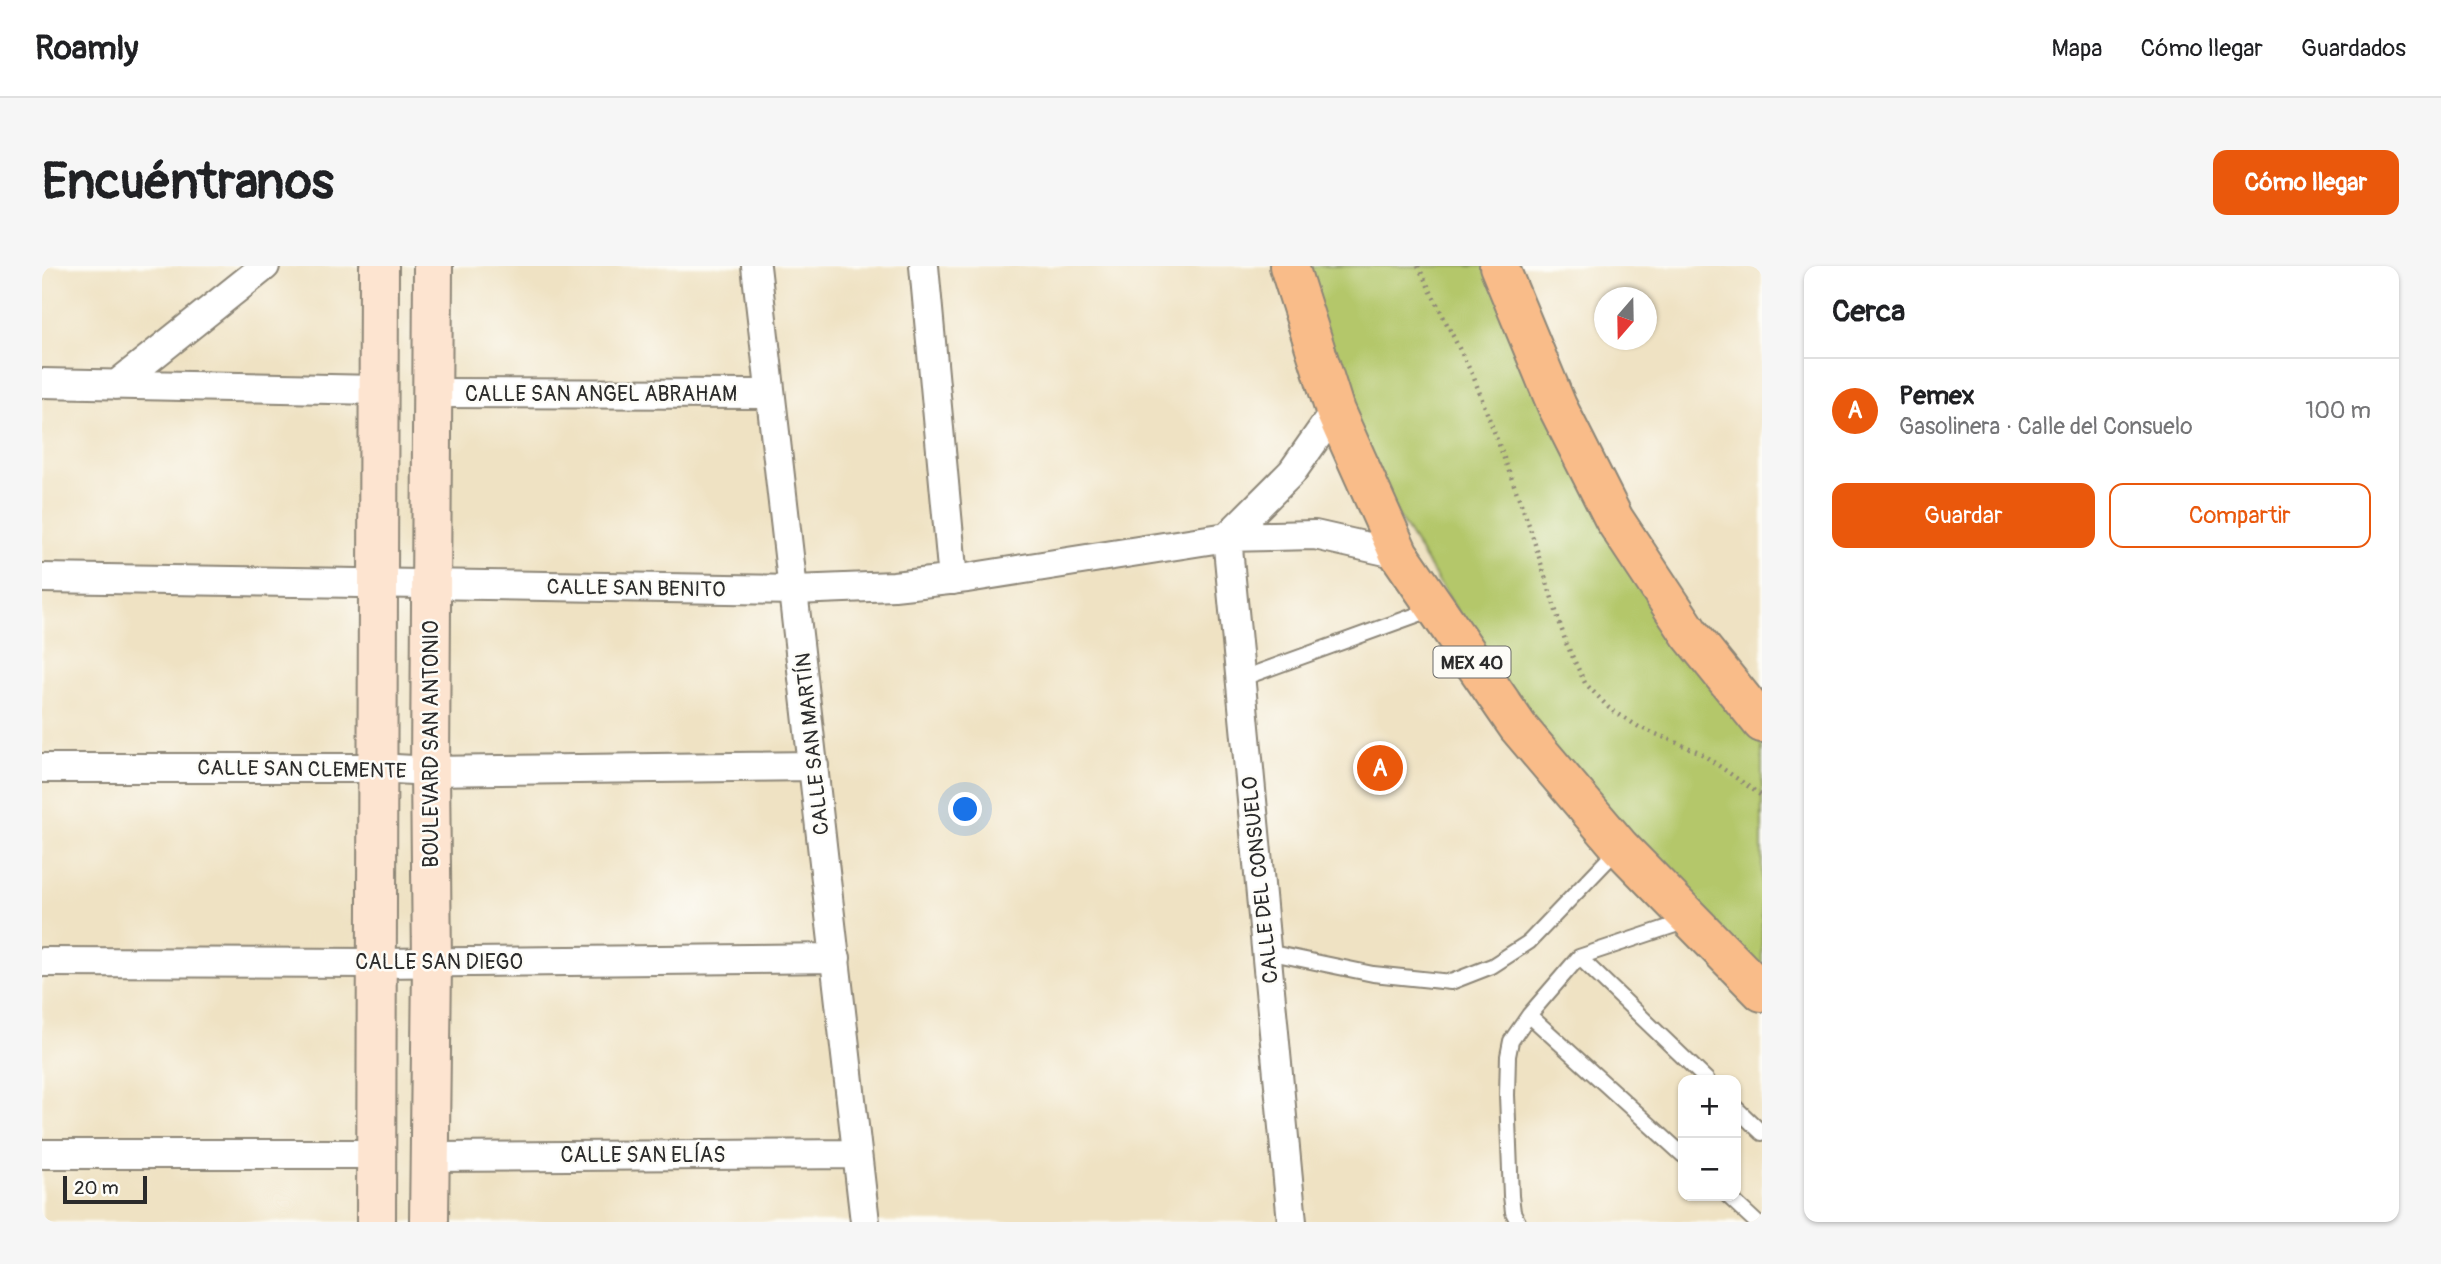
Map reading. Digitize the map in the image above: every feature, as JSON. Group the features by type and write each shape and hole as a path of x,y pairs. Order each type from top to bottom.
{"highway":[{"name":"MEX 40","path":"1289,266 1335,411 1399,554 1518,727 1620,847 1762,992"},
{"path":"1499,266 1557,406 1614,519 1690,634 1762,723"}],"main road":[{"path":"376,1222 379,266"},
{"name":"BOULEVARD SAN ANTONIO","path":"429,1222 433,266"}],"street":[{"path":"116,385 265,266"},
{"name":"CALLE SAN MARTÍN","path":"756,266 795,590 864,1222"},
{"path":"924,266 953,580"},
{"path":"42,383 378,390"},
{"name":"CALLE SAN ANGEL ABRAHAM","path":"432,393 770,394"},
{"path":"1227,537 1292,472 1335,411"},
{"name":"CALLE SAN BENITO","path":"42,578 795,590 894,586 953,580 1227,537 1315,535 1399,554"},
{"name":"CALLE DEL CONSUELO","path":"1227,537 1292,1222"},
{"name":"CALLE SAN CLEMENTE","path":"42,768 378,768 430,771 814,766"},
{"name":"CALLE SAN DIEGO","path":"42,962 378,964 836,958"},
{"path":"42,1154 376,1154"},
{"name":"CALLE SAN ELÍAS","path":"429,1157 857,1154"}],"lane":[{"path":"1240,680 1435,609"},
{"path":"1267,952 1373,974 1451,982 1492,966 1529,942 1620,847"},
{"path":"1518,1222 1513,1212 1511,1196 1507,1095 1511,1041 1529,1015 1578,957 1689,920"},
{"path":"1578,957 1702,1075"},
{"path":"1529,1015 1678,1150"},
{"path":"1741,1113 1762,1133"},
{"path":"1733,1201 1756,1222"}],"path":[{"path":"1418,266 1474,378 1529,525 1566,643 1585,683 1609,708 1639,727 1699,752 1762,796"}],"green space":[{"path":"1300,266 1489,266 1645,588 1762,746 1762,978 1524,720 1369,469"}],"place":[{"name":"Pemex","path":"1380,768"}]}
